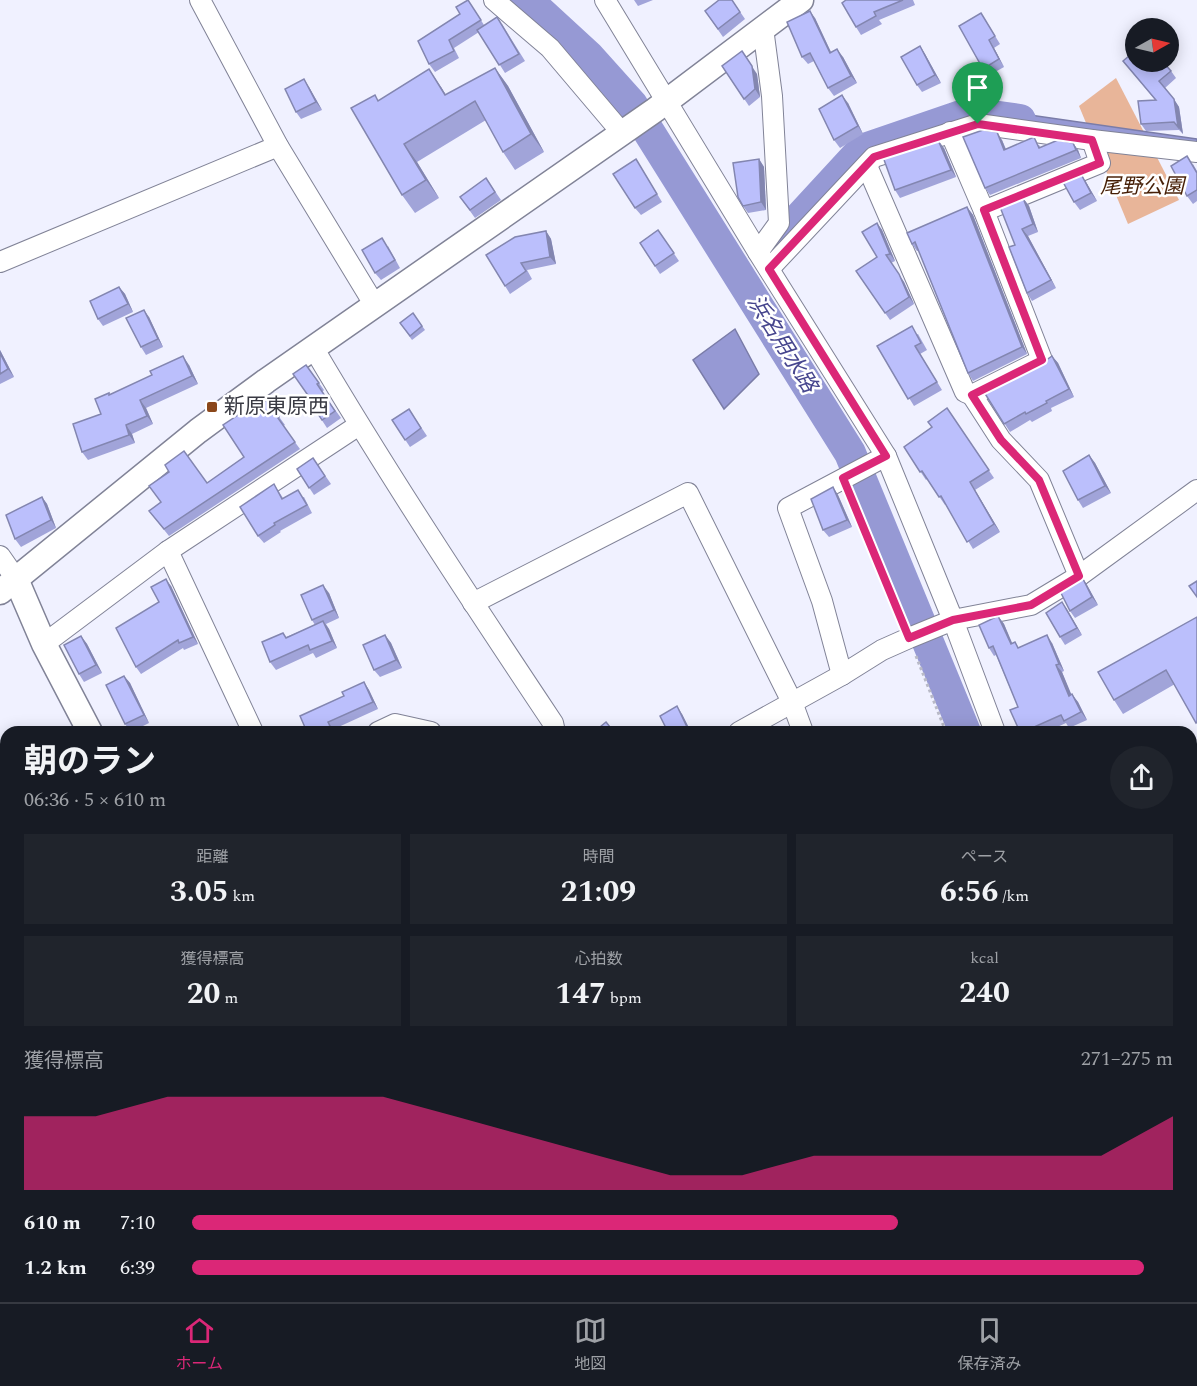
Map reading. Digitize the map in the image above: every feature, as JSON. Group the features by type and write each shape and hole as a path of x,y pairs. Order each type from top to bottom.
{"street":[{"path":"200,0 278,146 374,304"},
{"path":"494,0 550,48 622,133"},
{"path":"605,0 661,105 769,269 878,461 992,726"},
{"path":"8,586 198,431 374,304 622,133 801,0"},
{"path":"758,252 778,223 772,96 763,28"},
{"path":"769,269 874,157 978,124 1197,152"},
{"path":"950,132 984,210 1042,360 972,395"},
{"path":"984,210 1100,163 1092,140"},
{"path":"0,262 278,146"},
{"path":"867,166 964,392 972,395 1001,440 1039,480 1079,576"},
{"path":"314,349 359,425 554,726"},
{"path":"44,644 168,551 359,425"},
{"path":"842,675 822,601 788,508 878,461"},
{"path":"750,726 882,650 909,638 948,623 1031,605 1079,576 1197,490"},
{"path":"473,603 688,494 792,702 801,726"},
{"path":"168,551 250,726"},
{"path":"0,556 8,586 44,644 87,726"}],"path":[{"path":"843,478 944,726"}],"green space":[{"name":"尾野公園","path":"1116,78 1179,200 1128,224 1079,106"}],"water":[{"path":"981,108 1197,139 1197,152 980,121"},
{"path":"735,329 759,374 724,409 693,360"}],"building":[{"path":"468,0 481,20 449,40 454,51 429,64 418,41 460,14 456,7"},
{"path":"719,0 732,0 740,12 718,29 705,11"},
{"path":"846,0 903,0 874,12 876,16 856,27 842,3"},
{"path":"810,11 830,53 837,49 851,76 828,88 810,53 802,57 787,22"},
{"path":"981,13 995,36 989,40 999,59 983,69 959,26"},
{"path":"497,17 519,54 499,65 477,30"},
{"path":"920,46 935,75 917,85 901,57"},
{"path":"742,51 752,66 755,89 744,99 722,66"},
{"path":"495,68 531,134 503,152 475,101 404,144 426,180 402,195 351,108 375,95 378,101 429,69 445,95"},
{"path":"1132,72 1170,72 1159,81 1174,99 1178,127 1174,122 1141,124 1138,101 1156,100"},
{"path":"304,79 316,102 296,112 285,89"},
{"path":"842,95 858,126 834,140 819,109"},
{"path":"983,130 997,132 1004,150 1034,137 1039,148 1058,140 1073,143 1076,150 985,188 963,137"},
{"path":"938,140 951,170 895,190 883,157"},
{"path":"1187,156 1197,173 1197,190 1187,196 1171,166"},
{"path":"636,159 657,194 635,208 613,174"},
{"path":"759,159 761,202 743,206 738,197 733,163"},
{"path":"1081,174 1091,193 1074,202 1063,182"},
{"path":"486,178 495,192 470,210 460,197"},
{"path":"1023,198 1033,224 1022,229 1051,280 1027,293 1009,247 1015,245 1000,207"},
{"path":"967,207 1022,347 968,373 915,242 912,244 907,233"},
{"path":"877,223 890,254 886,255 899,274 909,297 885,313 856,271 877,257 862,232"},
{"path":"658,230 674,253 655,266 640,243"},
{"path":"546,231 550,257 521,263 526,271 505,286 486,255 515,237"},
{"path":"382,238 395,260 375,273 362,250"},
{"path":"119,287 128,304 98,319 90,301"},
{"path":"144,310 158,339 141,347 126,318"},
{"path":"413,313 422,326 410,336 400,323"},
{"path":"912,326 921,343 915,346 937,382 908,399 877,346"},
{"path":"0,353 8,369 0,374"},
{"path":"183,356 192,376 140,400 147,416 126,425 129,435 82,452 73,424 101,414 95,399 152,375 150,371"},
{"path":"1052,356 1069,389 1046,401 1047,403 1004,424 984,392"},
{"path":"306,365 335,411 322,420 293,374"},
{"path":"267,400 295,442 164,529 149,511 161,502 149,486 169,472 165,465 184,451 207,483 244,457 223,425"},
{"path":"947,408 989,470 970,482 994,524 967,542 941,496 939,497 922,471 920,472 904,447 932,427 928,422"},
{"path":"409,409 421,428 405,440 392,420"},
{"path":"1089,455 1105,486 1078,500 1063,471"},
{"path":"313,458 325,476 309,488 297,469"},
{"path":"274,484 282,499 298,490 307,505 274,523 275,525 258,536 240,507"},
{"path":"833,487 847,520 823,530 811,499"},
{"path":"42,497 51,520 15,539 6,515"},
{"path":"1082,577 1092,597 1070,611 1060,591"},
{"path":"166,579 193,637 179,643 178,640 136,667 116,628 159,602 151,587"},
{"path":"1197,581 1197,597 1189,586"},
{"path":"323,585 334,610 312,620 301,595"},
{"path":"1062,602 1077,628 1060,637 1046,613"},
{"path":"998,616 1011,644 1015,642 1018,648 1047,635 1069,696 1072,694 1081,712 1064,721 1061,715 1036,726 1017,726 1010,710 1018,707 993,646 989,648 979,625"},
{"path":"1197,617 1196,723 1166,670 1114,700 1098,672"},
{"path":"323,621 332,641 310,650 308,645 270,662 262,642 283,633 286,638"},
{"path":"385,635 396,660 374,670 363,645"},
{"path":"81,636 96,665 79,674 64,645"},
{"path":"124,676 144,715 125,724 106,685"},
{"path":"364,682 373,702 328,722 330,726 304,726 300,716 344,696 342,692"},
{"path":"677,706 687,726 665,726 660,716"}],"waterway":[{"name":"浜名用水路","path":"527,0 588,56 632,105 850,453 963,726"},
{"path":"768,252 862,150 970,113 1020,120"}],"place":[{"name":"新原東原西","path":"212,407"}],"route":[{"path":"978,124 1092,140 1100,163 984,210 1042,360 972,395 1001,440 1039,480 1079,576 1031,605 953,620 909,638 843,478 886,456 769,269 874,157 978,124"}]}
